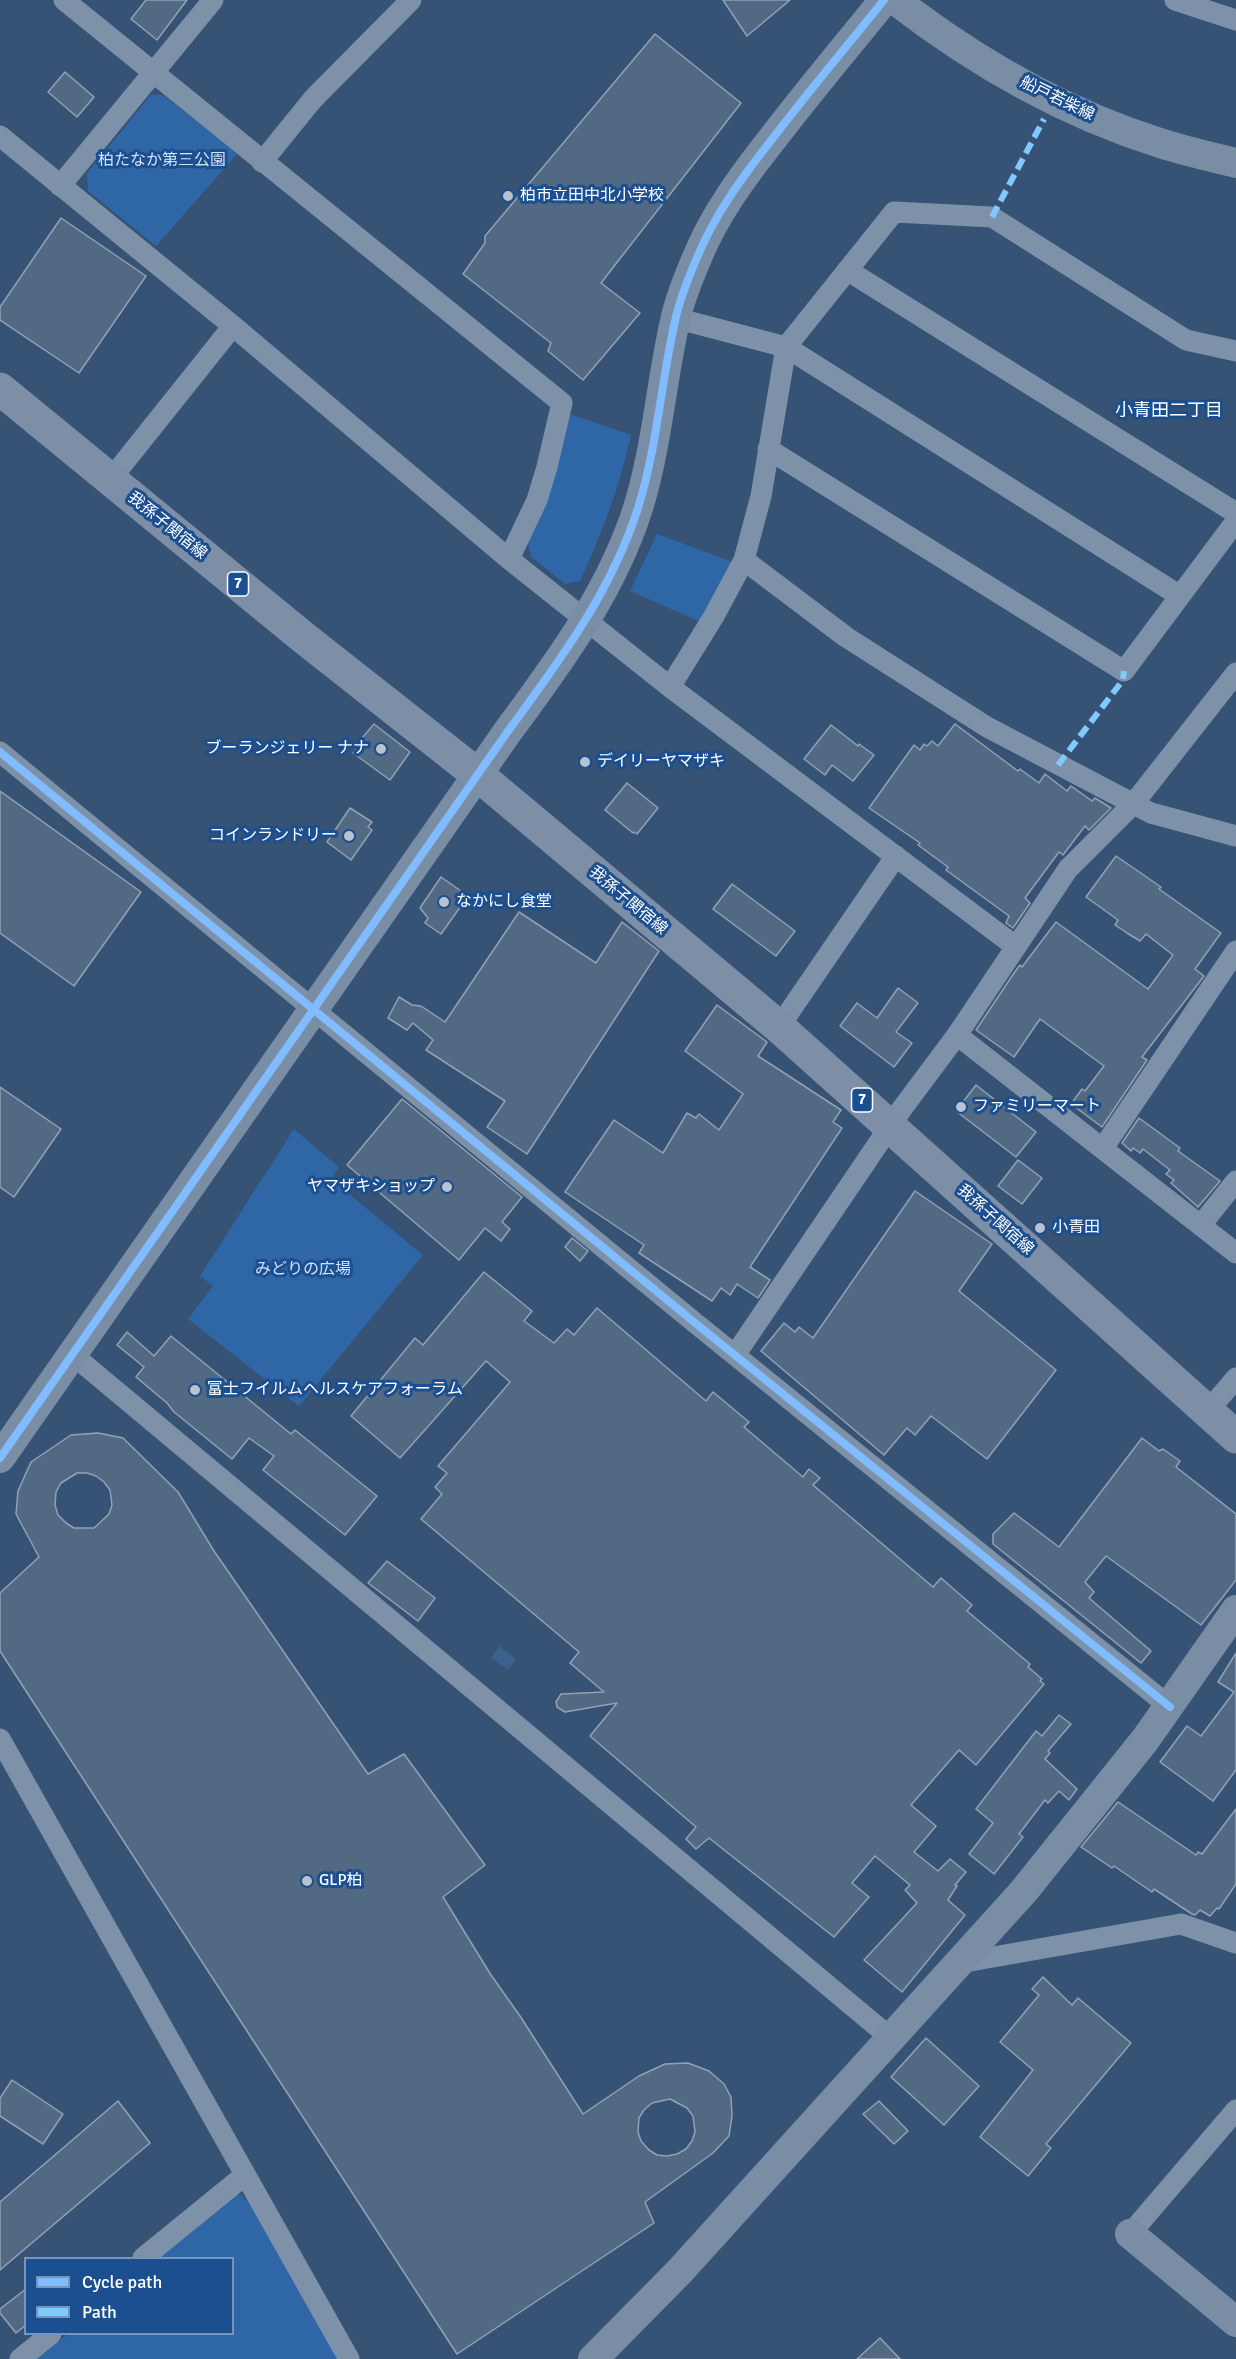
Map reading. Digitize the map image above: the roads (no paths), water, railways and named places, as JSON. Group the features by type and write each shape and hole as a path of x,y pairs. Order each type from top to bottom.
{"main road":[{"name":"我孫子関宿線","path":"0,389 304,638 478,775 779,1027 1236,1437"}],"street":[{"path":"63,0 562,403 548,468 537,500 509,559"},
{"path":"60,186 213,0"},
{"path":"262,162 313,99 411,0"},
{"path":"0,1458 559,662 607,586 638,508 654,446 675,318 696,260 716,217 739,182 789,116 884,0"},
{"name":"船戸若柴線","path":"895,0 974,56 1054,100 1160,143 1236,163"},
{"path":"1175,0 1236,20"},
{"path":"0,136 233,326 509,559 670,687 1015,946"},
{"path":"670,687 714,616 744,560 761,496 786,347 894,212 992,217 1186,340 1236,351"},
{"path":"847,270 1236,513"},
{"path":"675,318 786,347 1180,596"},
{"path":"110,480 233,326"},
{"path":"768,448 1124,671 1236,521"},
{"path":"744,560 846,637 987,727 1151,813 1236,836"},
{"path":"735,1355 901,1110 957,1035 1068,869 1134,803 1234,680"},
{"path":"0,752 735,1355 1170,1707"},
{"path":"779,1027 896,856"},
{"path":"1103,1148 1236,951"},
{"path":"957,1035 1236,1253"},
{"path":"1201,1225 1236,1181"},
{"path":"73,1355 892,2039"},
{"path":"1208,1411 1236,1378"},
{"path":"603,2355 892,2039 1031,1883 1170,1707 1236,1610"},
{"path":"0,1739 349,2359"},
{"path":"959,1963 1181,1924 1236,1943"},
{"path":"1236,2110 1130,2234 1236,2322"},
{"path":"145,2257 245,2175"},
{"path":"20,2359 50,2335"}],"place":[{"name":"柏市立田中北小学校","path":"508,196"},
{"name":"ブーランジェリー ナナ","path":"381,749"},
{"name":"デイリーヤマザキ","path":"585,762"},
{"name":"コインランドリー","path":"349,836"},
{"name":"なかにし食堂","path":"444,902"},
{"name":"ファミリーマート","path":"961,1107"},
{"name":"ヤマザキショップ","path":"447,1187"},
{"name":"小青田","path":"1040,1228"},
{"name":"富士フイルムヘルスケアフォーラム","path":"195,1390"},
{"name":"GLP柏","path":"307,1881"}],"district":[{"name":"小青田二丁目","path":"1169,411"}],"park label":[{"name":"柏たなか第三公園","path":"162,161"},
{"name":"みどりの広場","path":"303,1270"}]}
